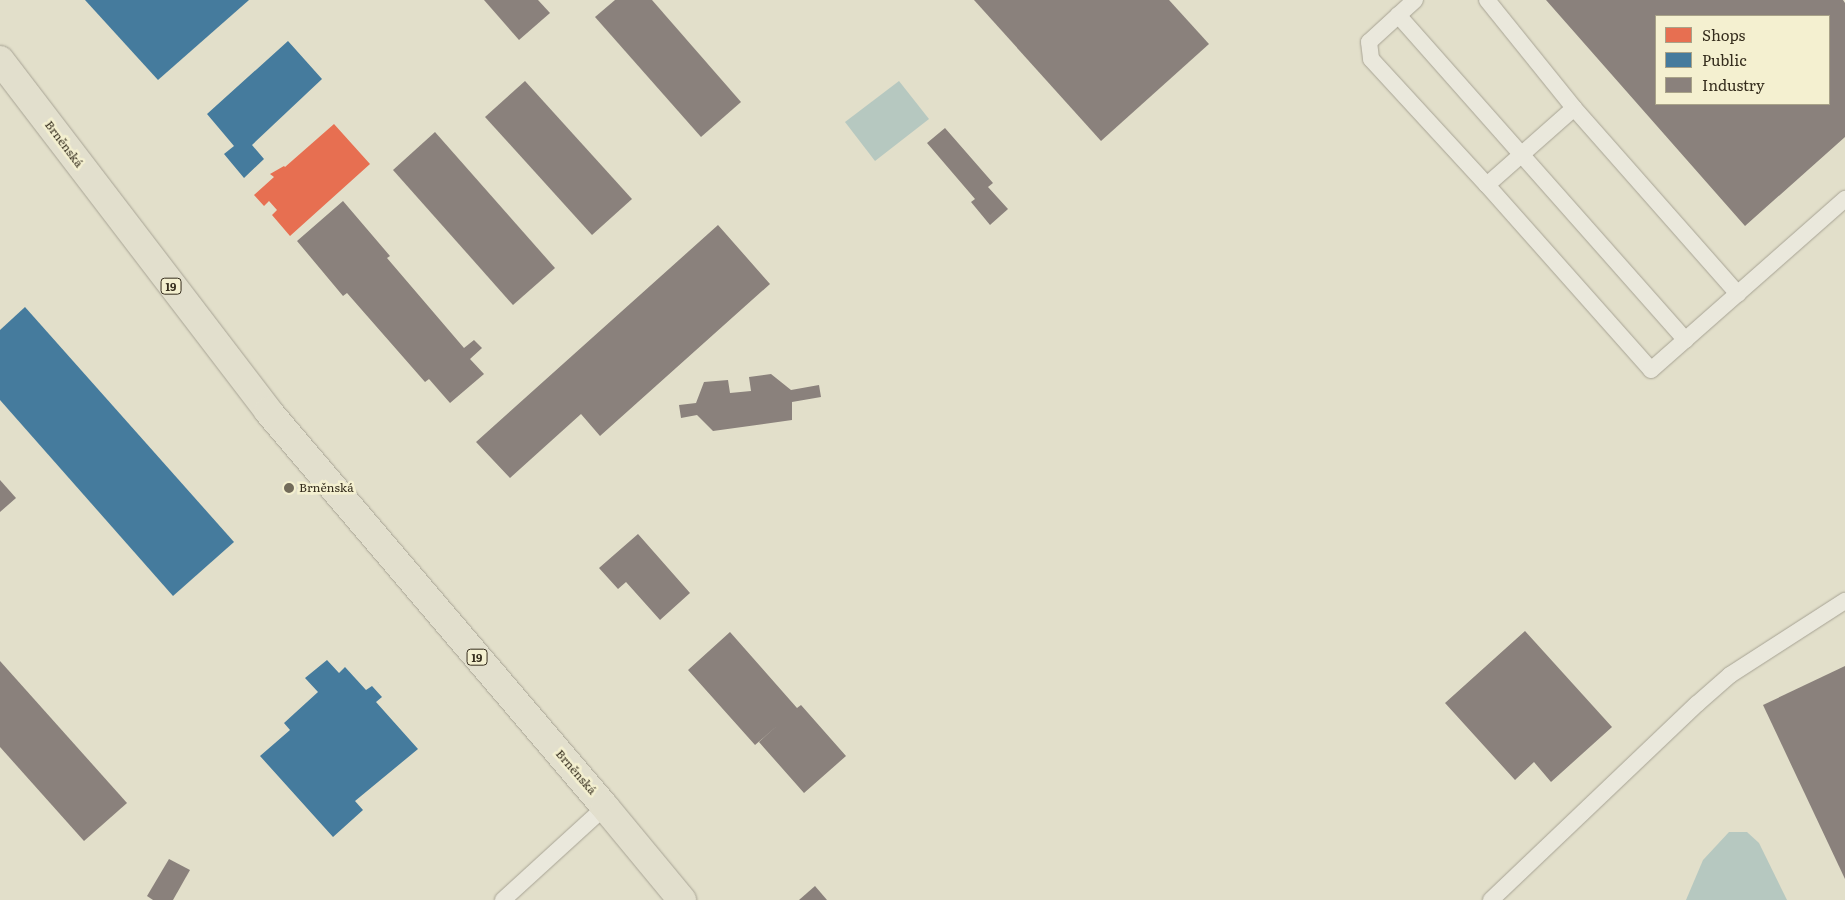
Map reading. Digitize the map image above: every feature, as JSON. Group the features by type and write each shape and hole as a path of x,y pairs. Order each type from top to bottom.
{"main road":[{"name":"Brněnská","path":"0,60 268,411 682,900"}],"lane":[{"path":"1415,0 1369,42 1371,59 1487,185 1651,370 1845,199"},
{"path":"1488,0 1574,108 1738,294"},
{"path":"1398,15 1686,340"},
{"path":"1487,185 1574,108"},
{"path":"1491,900 1697,704 1730,675 1845,601"},
{"name":"Brněnská","path":"502,900 605,807"}],"shaded area":[{"path":"899,81 929,119 875,161 845,122"},
{"path":"1729,832 1747,832 1759,843 1787,900 1686,900 1703,860"}],"building: Shops":[{"path":"334,124 370,164 290,236 272,215 277,210 269,201 264,206 254,195 274,177 270,174 285,167"}],"building: Public":[{"path":"85,0 249,0 158,80"},
{"path":"288,41 322,79 252,145 264,159 244,178 224,154 234,146 207,114"},
{"path":"25,307 234,542 173,596 0,400 0,330"},
{"path":"327,660 339,673 345,667 366,690 372,686 382,697 376,702 418,749 355,801 363,810 333,837 260,756 290,730 284,723 318,692 305,678"}],"building: Industry":[{"path":"484,0 538,0 550,13 519,40"},
{"path":"615,0 652,0 741,102 701,137 595,17"},
{"path":"974,0 1169,0 1209,44 1101,141"},
{"path":"1546,0 1843,0 1845,3 1845,137 1745,226"},
{"path":"525,81 632,199 592,235 485,117"},
{"path":"945,128 993,183 988,187 1008,209 990,225 971,202 975,199 927,143"},
{"path":"435,132 555,268 513,305 393,170"},
{"path":"343,201 390,256 387,258 464,348 474,340 482,348 470,359 484,374 450,403 429,379 425,382 347,293 343,296 297,241"},
{"path":"718,225 770,284 600,436 581,414 510,478 476,442"},
{"path":"771,374 791,390 819,385 821,397 792,402 792,420 713,431 697,415 681,418 679,405 696,403 704,382 728,380 730,393 751,391 749,377"},
{"path":"0,480 16,498 0,512"},
{"path":"638,534 690,593 660,620 626,582 618,589 599,568"},
{"path":"1525,631 1612,727 1551,782 1534,762 1515,780 1445,703"},
{"path":"730,632 797,708 801,705 846,756 804,793 759,742 778,725 755,745 688,670"},
{"path":"0,661 127,803 84,841 0,747"},
{"path":"1845,666 1845,879 1763,705"},
{"path":"169,859 190,870 173,900 153,900 147,896"},
{"path":"815,886 827,900 799,900"}],"place":[{"name":"Brněnská","path":"289,488"}]}
